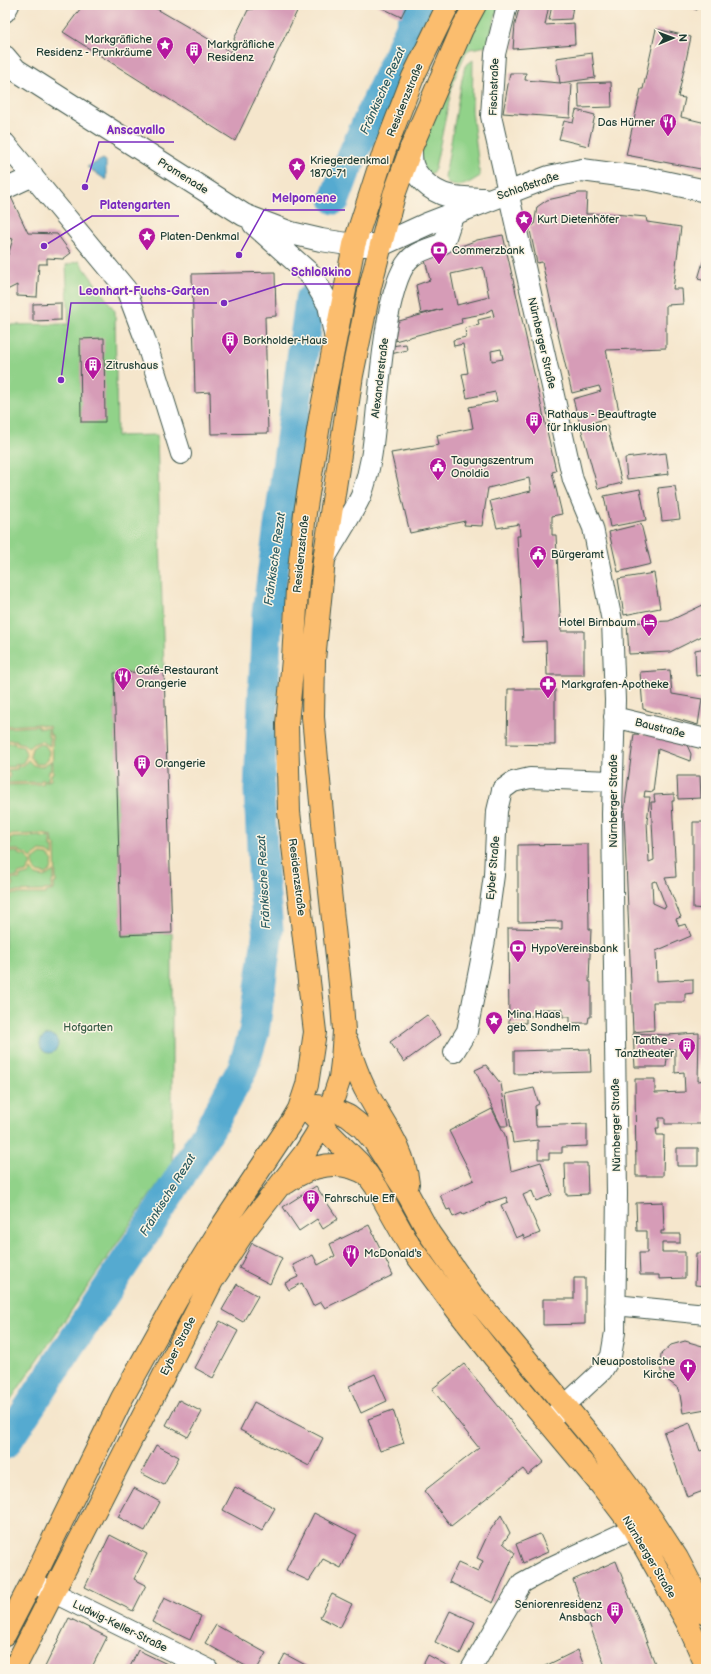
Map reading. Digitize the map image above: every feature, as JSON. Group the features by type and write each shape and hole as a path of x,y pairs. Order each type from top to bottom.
{"main road":[{"name":"Residenzstraße","path":"292,1121 299,1109 307,1086 315,1032 289,812 286,724 305,513 320,412 354,245 384,152 410,83 448,5"},
{"path":"344,1031 313,717 314,660 324,560 352,375 370,287 394,195 411,148 462,29 475,5"},
{"name":"Eyber Straße","path":"14,1669 212,1281 245,1230 304,1154 340,1073 344,1031"},
{"name":"Nürnberger Straße","path":"344,1031 353,1063 366,1091 393,1136 403,1160 406,1168 408,1196"},
{"path":"292,1121 321,1114 307,1086"},
{"name":"Nürnberger Straße","path":"321,1114 378,1188 409,1245 494,1357 601,1485 626,1532 687,1622 706,1665"},
{"name":"Nürnberger Straße","path":"321,1114 348,1116 362,1127 374,1141 429,1233 471,1293 597,1444 651,1518 677,1558 706,1613"},
{"name":"Eyber Straße","path":"5,1634 122,1398 177,1299 224,1223 292,1121"},
{"name":"Nürnberger Straße","path":"274,1192 303,1172 327,1165 352,1166 368,1175"}],"street":[{"path":"5,12 9,5"},
{"name":"Fischstraße","path":"498,196 491,116 495,54 507,5"},
{"name":"Promenade","path":"5,57 16,70 244,215 291,233 354,245 381,245"},
{"path":"5,143 126,289 145,339 181,454"},
{"path":"411,148 412,164 419,176 440,194 455,198 498,196"},
{"name":"Schloßstraße","path":"381,245 454,213 498,196 549,177 582,170 650,179 706,191"},
{"path":"5,189 33,176"},
{"name":"Nürnberger Straße","path":"498,196 573,480 593,528 612,621 614,717 612,781 617,1194 615,1332 611,1356 602,1371 548,1421"},
{"name":"Alexanderstraße","path":"324,560 361,496 371,459 382,358 393,292 400,272 413,255 444,243 454,213"},
{"path":"244,215 311,275 329,305 335,334"},
{"name":"Baustraße","path":"614,717 706,739"},
{"name":"Eyber Straße","path":"454,1052 468,1032 486,940 494,875 497,811 502,790 513,782 530,778 612,781"},
{"path":"615,1305 706,1314"},
{"path":"471,1669 522,1583 553,1566 626,1532"},
{"name":"Ludwig-Keller-Straße","path":"32,1582 208,1669"}],"green space":[{"path":"485,5 499,5 487,46 470,49 466,52 453,82 435,168 432,173 426,174 421,162 420,149 448,82"},
{"path":"473,60 472,111 480,176 461,186 457,186 448,184 445,177 465,66"},
{"name":"Hofgarten","path":"79,261 115,311 117,436 157,435 164,671 114,673 122,935 172,933 172,1163 5,1408 5,325 69,324 66,265"}],"sand":[{"path":"40,724 49,726 50,735 52,735 53,773 51,774 51,780 43,782 43,784 5,785 7,776 5,767 15,767 15,765 23,763 27,755 23,747 15,745 15,742 5,743 5,740 17,740 17,742 24,744 28,748 41,741 50,746 50,737 48,737 48,728 38,728 38,726 5,728 5,726","holes":["38,744 45,745 49,751 48,760 43,764 36,764 30,757 32,748","28,760 33,765 41,767 51,761 51,771 49,771 48,780 41,780 40,782 7,783 10,775 7,770 17,769 17,767 24,765"]},
{"path":"43,834 52,836 53,844 55,845 56,883 54,883 54,890 46,892 46,894 5,894 10,886 9,882 5,880 5,877 18,877 18,874 26,872 31,864 26,856 18,854 18,852 5,852 9,844 5,838 5,835","holes":["41,836 51,838 53,856 48,852 40,851 31,858 27,854 20,852 20,850 8,850 11,842 8,838","41,854 48,855 53,861 51,870 46,874 37,872 33,867 33,860","31,870 36,875 44,877 54,871 52,889 43,891 10,892 13,885 10,879 20,879 20,876 28,874"]}],"water":[{"path":"103,159 106,161 106,180 87,167"},
{"path":"45,1035 53,1035 58,1040 56,1051 53,1053 45,1053 40,1048 40,1040"}],"building":[{"name":"Markgräfliche Residenz","path":"83,5 150,5 231,52 236,43 234,39 248,10 253,9 255,5 300,5 235,141 63,32"},
{"path":"376,5 407,5 401,17"},
{"path":"520,5 549,5 545,25 574,23 575,44 513,49 515,24"},
{"path":"552,5 573,5 571,19 549,20"},
{"path":"685,5 699,5 697,10"},
{"path":"656,29 691,37 678,97 685,98 681,117 706,123 706,170 626,155 641,89 643,89"},
{"path":"592,53 595,78 560,83 556,58"},
{"path":"510,73 526,73 525,80 572,84 570,118 503,113"},
{"path":"611,82 612,107 579,108 578,83"},
{"path":"576,110 595,115 588,146 559,139 564,121 573,123"},
{"path":"579,193 587,193 586,214 614,214 646,217 647,222 681,227 673,289 682,289 683,304 666,305 666,348 606,350 619,411 607,414 608,418 594,422 595,428 607,425 622,483 598,489 573,399 601,391 599,386 572,393 542,262 537,263 529,226 534,225 537,207 547,200"},
{"path":"11,197 28,233 57,234 71,253 63,259 47,258 47,264 39,264 37,297 17,296 17,285 5,291 5,255 8,255 13,239 5,237 5,200"},
{"path":"503,235 556,471 552,472 562,514 552,516 552,535 556,535 561,631 584,631 584,675 547,675 546,641 523,642 517,536 520,536 519,524 497,528 490,501 531,491 529,478 488,488 482,526 464,525 465,521 410,533 391,453 439,445 437,435 473,428 469,407 497,401 495,392 467,398 462,374 468,373 463,344 454,346 453,340 466,337 465,328 479,325 478,320 494,316 492,309 483,314 461,318 462,323 391,342 392,323 442,309 421,314 416,285 430,280 425,260 477,240","holes":["483,267 489,297 457,305 451,274","501,349 503,359 492,361 491,351"]},
{"path":"706,252 706,281 698,279"},
{"name":"Borkholder-Haus","path":"275,272 276,316 265,317 268,433 211,434 210,392 195,393 192,274"},
{"path":"61,303 61,320 33,321 33,304"},
{"name":"Zitrushaus","path":"104,338 105,422 81,422 80,339"},
{"path":"406,344 407,350 391,354 391,346"},
{"path":"666,453 669,474 627,479 625,458"},
{"path":"675,486 680,519 662,521 658,488"},
{"path":"640,489 646,520 610,527 604,496"},
{"path":"641,524 651,564 618,572 609,532"},
{"path":"654,573 660,608 624,615 618,579"},
{"path":"705,604 706,634 670,652 629,654 627,623 669,621"},
{"path":"706,648 706,675 696,676 695,650"},
{"path":"670,670 672,694 702,699 698,725 643,709 640,672"},
{"name":"Orangerie","path":"164,671 172,933 121,935 114,673"},
{"path":"508,689 555,689 555,745 507,744"},
{"path":"634,734 659,735 687,745 691,754 690,761 658,749 653,792 645,791 644,797 650,797 647,821 649,862 654,860 651,802 655,802 654,795 674,794 674,801 672,801 676,877 665,878 681,917 676,919 679,926 686,924 691,936 656,951 657,981 693,979 693,993 685,994 685,1002 653,1002 654,1030 633,1032 624,813","holes":["656,881 666,907 664,908 653,903 652,882"]},
{"path":"677,776 700,776 701,798 678,799"},
{"path":"693,822 706,822 706,909 693,908"},
{"path":"588,844 589,929 591,929 589,982 591,982 591,1017 589,1017 588,1023 570,1023 570,1017 563,1017 563,1009 538,1009 538,1016 526,1016 526,1023 509,1023 508,928 562,929 562,921 518,922 518,845"},
{"path":"427,1015 441,1035 404,1062 390,1042"},
{"path":"633,1033 667,1035 699,1033 698,1081 706,1080 706,1124 665,1124 665,1118 659,1118 659,1128 656,1128 657,1135 664,1135 663,1176 636,1176 635,1079 655,1079 655,1093 685,1092 684,1072 675,1073 675,1049 668,1050 666,1067 635,1067"},
{"path":"590,1049 591,1072 514,1074 514,1051"},
{"path":"486,1065 501,1084 508,1126 501,1126 475,1070"},
{"path":"534,1088 539,1104 535,1106 536,1126 587,1124 587,1146 562,1147 562,1153 549,1153 549,1159 538,1159 538,1140 513,1143 506,1094"},
{"path":"492,1109 505,1135 511,1171 541,1162 552,1195 536,1201 532,1191 523,1195 540,1233 525,1239 523,1235 516,1238 501,1205 508,1202 506,1197 485,1204 486,1205 463,1215 462,1213 453,1217 450,1209 447,1210 440,1195 474,1180 449,1131"},
{"path":"677,1148 698,1148 698,1166 677,1166"},
{"path":"565,1163 587,1163 588,1194 566,1195"},
{"name":"Fahrschule Eff","path":"316,1186 338,1219 323,1229 317,1219 299,1231 283,1207"},
{"path":"663,1202 664,1231 661,1231 661,1234 680,1234 680,1243 662,1243 662,1252 685,1252 685,1278 659,1279 659,1275 640,1275 639,1253 647,1253 647,1231 637,1231 636,1203"},
{"name":"McDonald's","path":"369,1225 393,1275 325,1308 321,1302 313,1306 302,1283 289,1290 285,1283 298,1277 293,1265 313,1255 318,1265 335,1256 330,1244"},
{"path":"252,1243 282,1258 270,1284 239,1268"},
{"path":"696,1253 706,1253 706,1286 695,1285"},
{"path":"574,1278 585,1278 585,1324 543,1325 543,1299 574,1299"},
{"path":"237,1284 258,1296 243,1322 222,1310"},
{"path":"220,1321 238,1331 213,1378 195,1368"},
{"name":"Neuapostolische Kirche","path":"685,1341 706,1347 706,1409 683,1413 679,1389 662,1376 660,1366 661,1354 671,1345"},
{"path":"464,1364 544,1462 528,1475 523,1469 451,1526 424,1491 479,1448 432,1389"},
{"path":"375,1374 387,1401 361,1413 349,1386"},
{"path":"179,1400 202,1412 188,1437 166,1425"},
{"path":"254,1402 323,1438 309,1466 240,1430"},
{"path":"393,1410 404,1443 380,1451 368,1419"},
{"path":"690,1423 700,1451 706,1449 706,1490 687,1497 664,1433"},
{"path":"156,1445 179,1457 164,1485 141,1473"},
{"path":"235,1487 275,1508 262,1531 223,1510"},
{"path":"134,1488 160,1502 145,1531 118,1517"},
{"path":"314,1513 357,1535 341,1568 323,1559 309,1581 286,1570"},
{"path":"501,1515 510,1533 503,1543 515,1553 493,1603 449,1582 458,1563 478,1572 483,1561 477,1558 489,1532"},
{"path":"540,1534 548,1552 523,1563 516,1544"},
{"path":"110,1535 147,1554 134,1579 146,1585 133,1611 85,1587"},
{"name":"Seniorenresidenz Ansbach","path":"616,1561 657,1669 606,1669 573,1580"},
{"path":"332,1594 352,1604 340,1628 320,1617"},
{"path":"164,1598 201,1616 190,1640 152,1622"},
{"path":"450,1611 475,1622 460,1654 435,1642"},
{"path":"69,1618 107,1637 91,1669 44,1669"},
{"path":"216,1625 266,1653 257,1669 251,1669 205,1643"},
{"path":"138,1650 165,1663 177,1669 129,1669"},
{"name":"Seniorenresidenz Ansbach","path":"578,1650 585,1669 539,1669"},
{"path":"285,1654 313,1669 277,1669"},
{"path":"428,1655 450,1667 449,1669 421,1669"}],"waterway":[{"name":"Fränkische Rezat","path":"335,199 345,172 421,5"},
{"name":"Fränkische Rezat","path":"5,1444 159,1211 210,1128 243,1068 254,1032 268,930 259,791 267,614 310,300"}],"place":[{"name":"Markgräfliche Residenz - Prunkräume","path":"165,60"},
{"name":"Markgräfliche Residenz","path":"194,65"},
{"name":"Das Hürner","path":"668,137"},
{"name":"Kriegerdenkmal 1870-71","path":"297,181"},
{"name":"Anscavallo","path":"85,187"},
{"name":"Kurt Dietenhöfer","path":"524,234"},
{"name":"Platengarten","path":"44,246"},
{"name":"Platen-Denkmal","path":"147,251"},
{"name":"Melpomene","path":"239,255"},
{"name":"Commerzbank","path":"439,265"},
{"name":"Schloßkino","path":"224,303"},
{"name":"Borkholder-Haus","path":"230,355"},
{"name":"Leonhart-Fuchs-Garten","path":"61,380"},
{"name":"Zitrushaus","path":"93,380"},
{"name":"Rathaus - Beauftragte für Inklusion","path":"534,435"},
{"name":"Tagungszentrum Onoldia","path":"438,481"},
{"name":"Bürgeramt","path":"538,569"},
{"name":"Hotel Birnbaum","path":"649,637"},
{"name":"Café-Restaurant Orangerie","path":"123,691"},
{"name":"Markgrafen-Apotheke","path":"548,699"},
{"name":"Orangerie","path":"142,778"},
{"name":"HypoVereinsbank","path":"518,963"},
{"name":"Mina Haas geb. Sondhelm","path":"494,1035"},
{"name":"Tanthe - Tanztheater","path":"687,1061"},
{"name":"Fahrschule Eff","path":"311,1213"},
{"name":"McDonald's","path":"351,1268"},
{"name":"Neuapostolische Kirche","path":"688,1382"},
{"name":"Seniorenresidenz Ansbach","path":"615,1625"}]}
